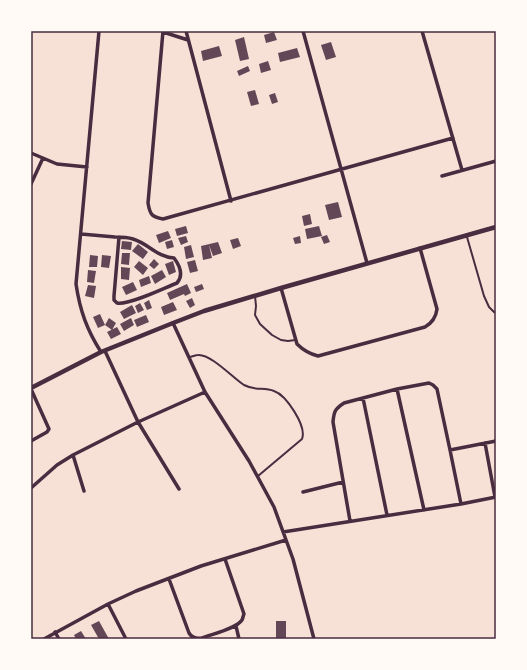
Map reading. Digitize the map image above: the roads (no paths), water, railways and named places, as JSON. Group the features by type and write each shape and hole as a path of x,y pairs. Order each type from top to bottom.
{"street":[{"path":"99,31 76,284 83,319 89,332 103,352 138,422 179,489"},
{"path":"186,31 232,200"},
{"path":"302,31 367,263"},
{"path":"422,31 462,170"},
{"path":"188,40 163,32 148,203 151,214 156,218 163,219 453,138"},
{"path":"31,152 57,164 87,167"},
{"path":"31,184 43,158"},
{"path":"442,176 496,161"},
{"path":"31,441 46,432 49,428 31,388 103,352 204,311 255,295 496,227"},
{"path":"81,234 120,237 132,238 142,242 156,253 167,258 174,258 180,266 182,275 178,283 122,304 117,303 114,300 114,296 120,237"},
{"path":"281,288 297,344 312,355 318,356 425,327 430,324 436,314 437,309 420,248"},
{"path":"173,323 205,392 249,461 274,507 293,559 314,639"},
{"path":"350,521 333,422 334,413 337,408 344,403 397,389 429,383 437,389 461,504"},
{"path":"397,389 424,510"},
{"path":"31,488 57,465 73,455 138,422 205,392"},
{"path":"363,398 387,515"},
{"path":"450,450 496,441"},
{"path":"283,532 461,504 496,497 485,443"},
{"path":"73,455 84,491"},
{"path":"303,492 343,482"},
{"path":"44,639 108,604 136,591 201,566 225,560 286,540"},
{"path":"169,579 189,633 194,638 202,638 236,626 242,620 244,614 225,560"},
{"path":"108,604 126,639"},
{"path":"236,626 239,639"},
{"path":"55,632 59,639"}],"lane":[{"path":"466,235 484,296 489,307 496,313"},
{"path":"255,295 255,315 260,324 272,335 281,340 296,340"},
{"path":"189,357 198,355 205,356 250,388 269,390 279,394 284,398 299,421 303,432 302,439 258,476"}]}
